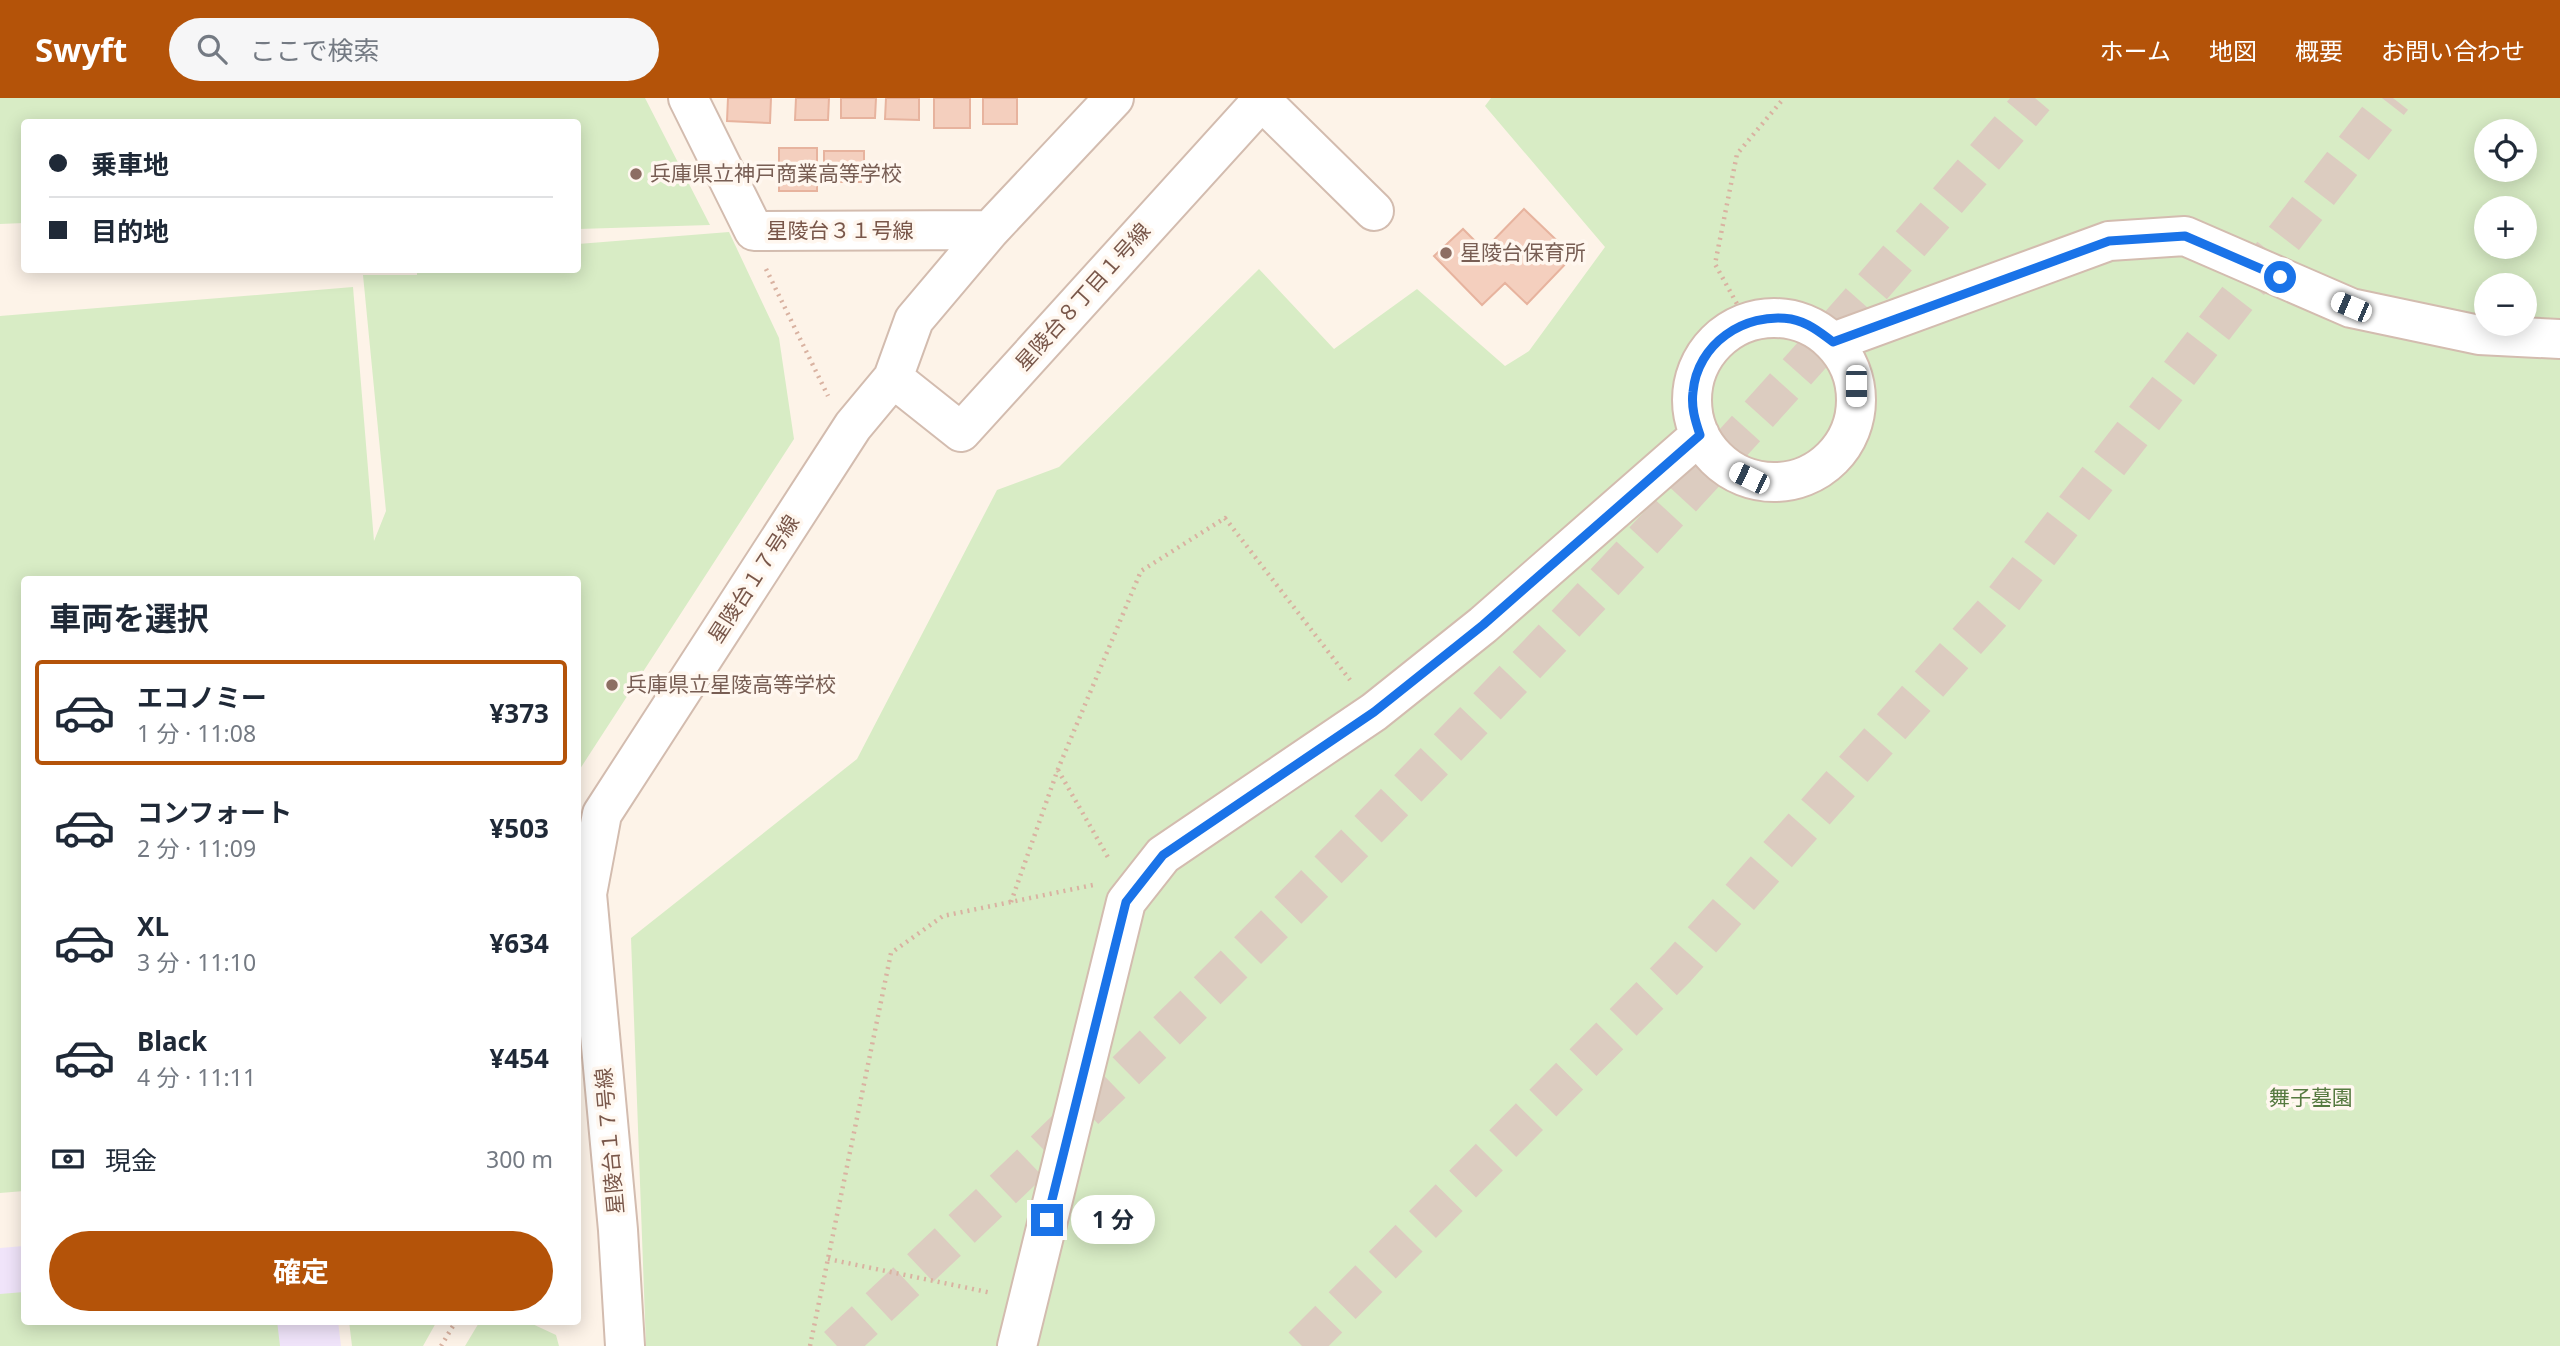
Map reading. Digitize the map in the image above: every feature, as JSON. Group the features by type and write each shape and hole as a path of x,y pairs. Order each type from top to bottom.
{"street":[{"name":"星陵台３１号線","path":"688,98 754,231 990,230"},
{"name":"星陵台１７号線","path":"625,1346 617,1216 587,894 602,814 853,426 893,378 914,320 990,230 1114,98"},
{"path":"1262,99 1374,211"},
{"name":"星陵台８丁目１号線","path":"893,378 961,432 1262,99"},
{"path":"1833,342 2109,241 2185,236 2351,307 2479,335 2560,340"},
{"path":"1769,318 1792,320 1814,327 1833,342 1848,362 1856,386 1856,412 1848,435 1834,456 1815,472 1794,480 1771,482 1749,478 1729,468 1712,453 1700,435 1693,413 1693,391 1698,368 1710,349 1747,322 1769,318"},
{"path":"1017,1346 1133,892 1163,855 1374,712 1483,625 1700,435"}],"path":[{"path":"1747,322 1715,264 1737,154 1784,98"},
{"path":"754,231 758,253 830,400 853,426"},
{"path":"1011,902 1058,769 1141,571 1225,518 1374,712"},
{"path":"1058,769 1108,858 1133,892"},
{"path":"810,1346 891,953 943,916 1091,884 1133,892"},
{"path":"828,1259 1027,1300"},
{"path":"441,1346 454,1325"}],"shaded area":[{"path":"21,1246 21,1325 338,1325 341,1346 0,1346 0,1248"}],"green space":[{"name":"兵庫県立神戸商業高等学校","path":"0,98 645,98 710,225 581,229 581,119 21,119 21,223 0,224"},
{"name":"舞子墓園","path":"1491,98 2560,98 2560,1346 646,1346 631,938 857,759 997,490 1059,467 1259,269 1334,349 1417,289 1505,366 1529,351 1605,247 1485,106"},
{"name":"兵庫県立星陵高等学校","path":"729,232 779,338 794,439 581,767 581,576 21,576 21,1191 0,1193 0,316 353,287 374,541 386,511 363,275 581,273 581,244"},
{"path":"21,1292 21,1325 277,1325 280,1346 0,1346 0,1294"},
{"path":"349,1325 435,1325 423,1346 352,1346"},
{"path":"478,1325 535,1325 556,1335 559,1346 465,1346"}],"building":[{"path":"728,98 771,98 770,123 727,121"},
{"path":"796,98 829,98 828,120 795,120"},
{"path":"841,98 876,98 875,118 841,118"},
{"path":"886,98 919,98 919,120 885,119"},
{"path":"934,98 970,98 970,128 934,128"},
{"path":"983,98 1017,98 1017,124 983,124"},
{"path":"779,148 817,148 817,191 779,191"},
{"path":"824,151 864,151 864,182 824,182"},
{"path":"1524,209 1573,256 1527,304 1505,283 1482,305 1434,256 1463,229 1484,250"}],"tunnel":[{"path":"837,1346 1150,1047 1455,740 1750,424 2035,98"},
{"path":"1302,1346 1677,968 2000,604 2393,98"}],"place":[{"name":"兵庫県立神戸商業高等学校","path":"636,174"},
{"name":"星陵台保育所","path":"1446,253"},
{"name":"兵庫県立星陵高等学校","path":"612,685"}],"route":[{"path":"1047,1220 1126,902 1163,855 1374,712 1483,625 1700,435 1693,413 1693,391 1698,368 1710,349 1727,334 1747,322 1769,318 1792,320 1814,327 1833,342 2109,241 2185,236 2280,277"}]}
